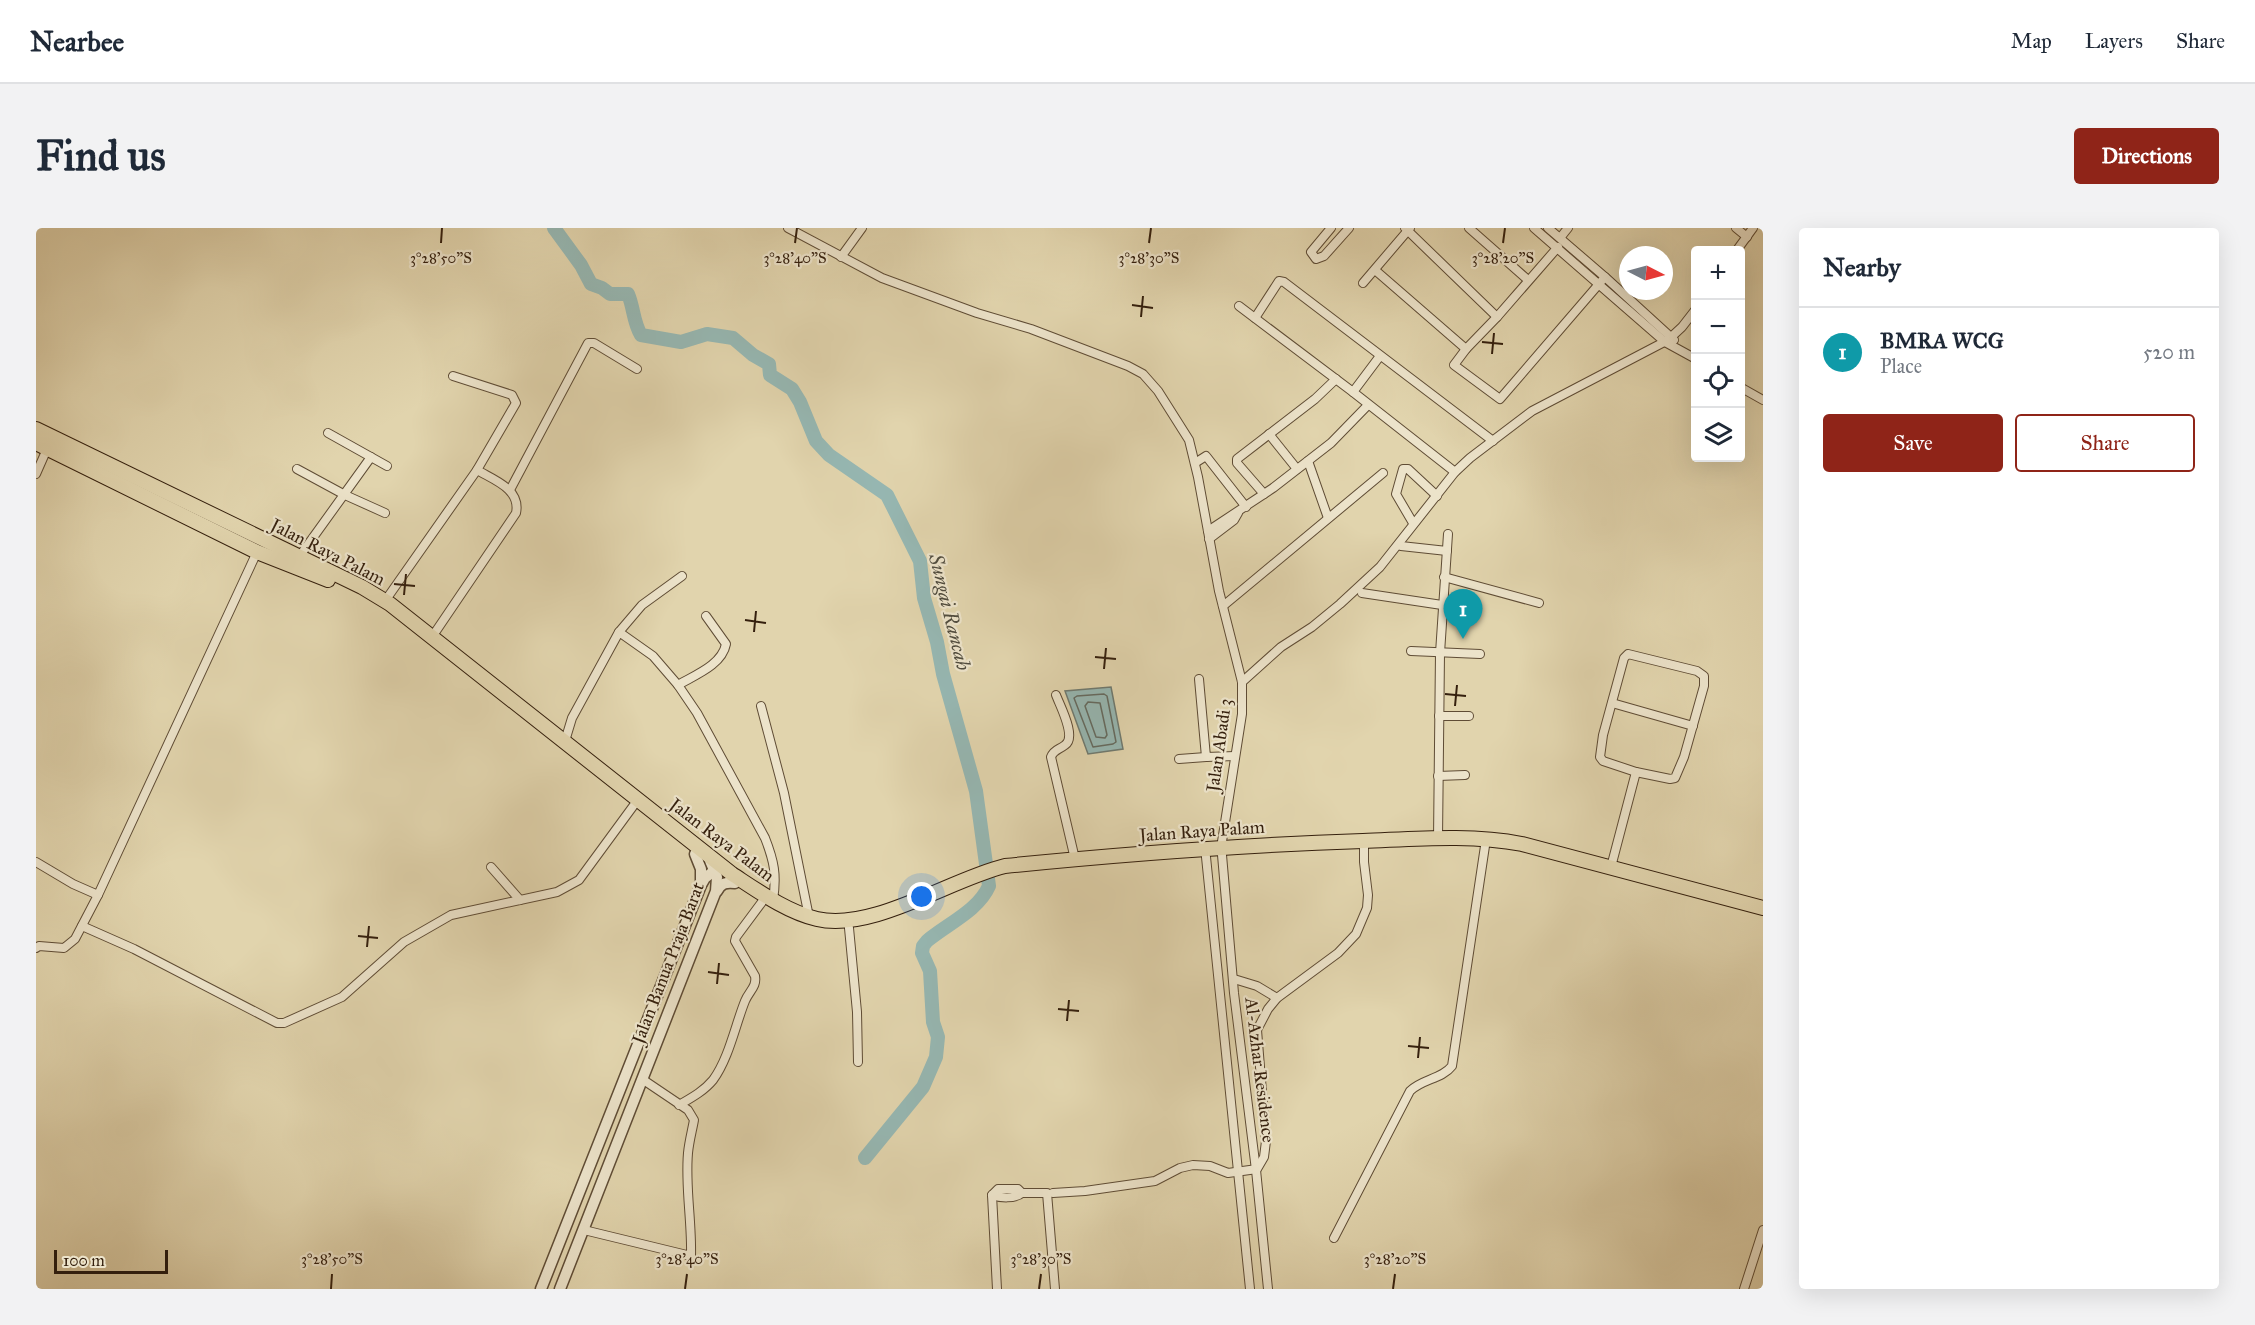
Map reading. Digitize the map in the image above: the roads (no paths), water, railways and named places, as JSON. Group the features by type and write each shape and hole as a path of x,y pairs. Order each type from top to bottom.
{"main road":[{"name":"Jalan Raya Palam","path":"36,429 362,587 385,601 432,637 469,672 634,805 734,879 806,924 849,928 886,919 1005,866 1075,859 1206,857 1222,851"},
{"name":"Jalan Raya Palam","path":"42,446 257,552 354,592 565,741 701,854 715,870 734,879"},
{"name":"Jalan Raya Palam","path":"1364,845 1438,839 1488,838 1542,848 1763,908"},
{"name":"Jalan Raya Palam","path":"767,901 809,917 831,920 867,917 982,877 1146,857 1222,851 1264,844 1485,846 1544,856 1763,916"}],"street":[{"name":"Jalan Abadi 3","path":"788,228 882,278 977,313 1031,329 1128,366 1143,374 1158,391 1189,440 1223,606 1242,682 1243,703 1222,851"},
{"path":"841,257 862,228"},
{"path":"1336,243 1328,231 1312,249 1312,256 1320,259 1336,243 1349,228"},
{"path":"1469,228 1528,280"},
{"path":"1534,228 1559,243 1668,340 1691,356"},
{"path":"1548,228 1559,243"},
{"path":"1568,228 1559,243 1454,365 1500,399 1602,280"},
{"path":"1736,228 1747,237"},
{"path":"1740,246 1753,228"},
{"path":"1363,284 1408,229 1497,317"},
{"path":"1375,270 1466,349"},
{"path":"1255,318 1282,281 1493,441"},
{"path":"1239,306 1455,472"},
{"path":"1242,682 1281,647 1312,627 1380,567 1455,472 1470,458 1532,411 1668,340 1691,314"},
{"path":"510,490 587,344 594,343 637,369"},
{"path":"1353,392 1380,356"},
{"path":"385,601 477,470 516,403 512,395 453,376"},
{"path":"1264,494 1237,463 1237,459 1315,399 1336,379"},
{"path":"1745,390 1763,400"},
{"path":"1209,535 1234,520 1238,513 1331,443 1368,405"},
{"path":"328,433 387,466"},
{"path":"1269,434 1297,469"},
{"path":"36,474 42,446"},
{"path":"1195,463 1206,456 1246,507"},
{"path":"299,557 371,458"},
{"path":"1308,461 1328,518"},
{"path":"297,469 385,513"},
{"path":"1413,524 1396,494 1402,469 1407,469 1437,496"},
{"path":"432,637 513,520 518,504 510,490 477,470"},
{"path":"1223,606 1383,473"},
{"path":"1438,839 1440,653 1449,534"},
{"path":"1401,546 1447,551"},
{"path":"36,948 39,946 64,948 75,939 98,895 257,552"},
{"path":"565,741 572,718 619,632 642,605 682,576"},
{"path":"1444,577 1539,603"},
{"path":"1362,593 1442,605"},
{"path":"678,685 716,661 724,652 726,644 706,616"},
{"path":"619,632 653,656 678,685 697,713 765,838 776,871 767,901 735,941 755,976 754,988 746,997 720,1066 712,1080 701,1092 679,1105"},
{"path":"1411,651 1480,654"},
{"path":"1628,654 1635,654 1703,674 1705,678 1693,726 1675,778 1636,772 1603,761 1600,757 1603,735 1624,658 1628,654"},
{"path":"1199,679 1206,758"},
{"path":"1056,695 1071,736 1068,743 1053,752 1051,757 1075,859"},
{"path":"1612,703 1693,726"},
{"path":"761,705 784,792 809,917"},
{"path":"1439,716 1469,716"},
{"path":"1179,759 1235,756"},
{"path":"1611,867 1636,772"},
{"path":"1438,776 1465,775"},
{"path":"82,926 134,949 277,1023 284,1023 342,997 404,942 451,915 557,892 579,879 634,805"},
{"path":"1053,1193 1155,1181 1180,1168 1193,1165 1210,1166 1226,1173 1256,1170 1264,1156 1266,1141 1257,1030 1268,1009 1277,998 1338,954 1356,933 1367,908 1364,845"},
{"path":"1334,1238 1410,1091 1421,1082 1445,1073 1452,1066 1485,846"},
{"name":"Al-Azhar Residence","path":"1222,851 1268,1289"},
{"path":"701,854 701,885"},
{"name":"Al-Azhar Residence","path":"1206,857 1250,1289"},
{"path":"36,862 73,884 98,895"},
{"path":"491,867 520,900"},
{"name":"Jalan Banua Praja Barat","path":"541,1289 701,885 705,878 715,870 717,891 560,1289"},
{"path":"717,891 720,885 734,879"},
{"path":"849,928 857,1012 858,1062"},
{"path":"1234,979 1257,986 1277,998"},
{"path":"584,1230 691,1256 692,1225 688,1159 694,1120 688,1110 642,1078"},
{"path":"1241,1187 1258,1185"},
{"path":"997,1289 992,1195 998,1189 1018,1189 1022,1192 1047,1193 1055,1289"},
{"path":"1744,1289 1763,1230"}],"water":[{"path":"1111,687 1123,749 1088,754 1065,691"}],"waterway":[{"name":"Sungai Rancah","path":"554,228 581,265 591,284 610,294 628,294 641,335 681,342 707,334 733,338 753,355 769,364 770,375 792,389 800,402 816,441 829,455 887,495 920,561 924,598 976,791 989,886 970,910 923,946 922,953 930,971 933,1022 938,1037 936,1057 923,1087 865,1158"}],"place":[{"name":"BMRA WCG","path":"1463,639"}]}
